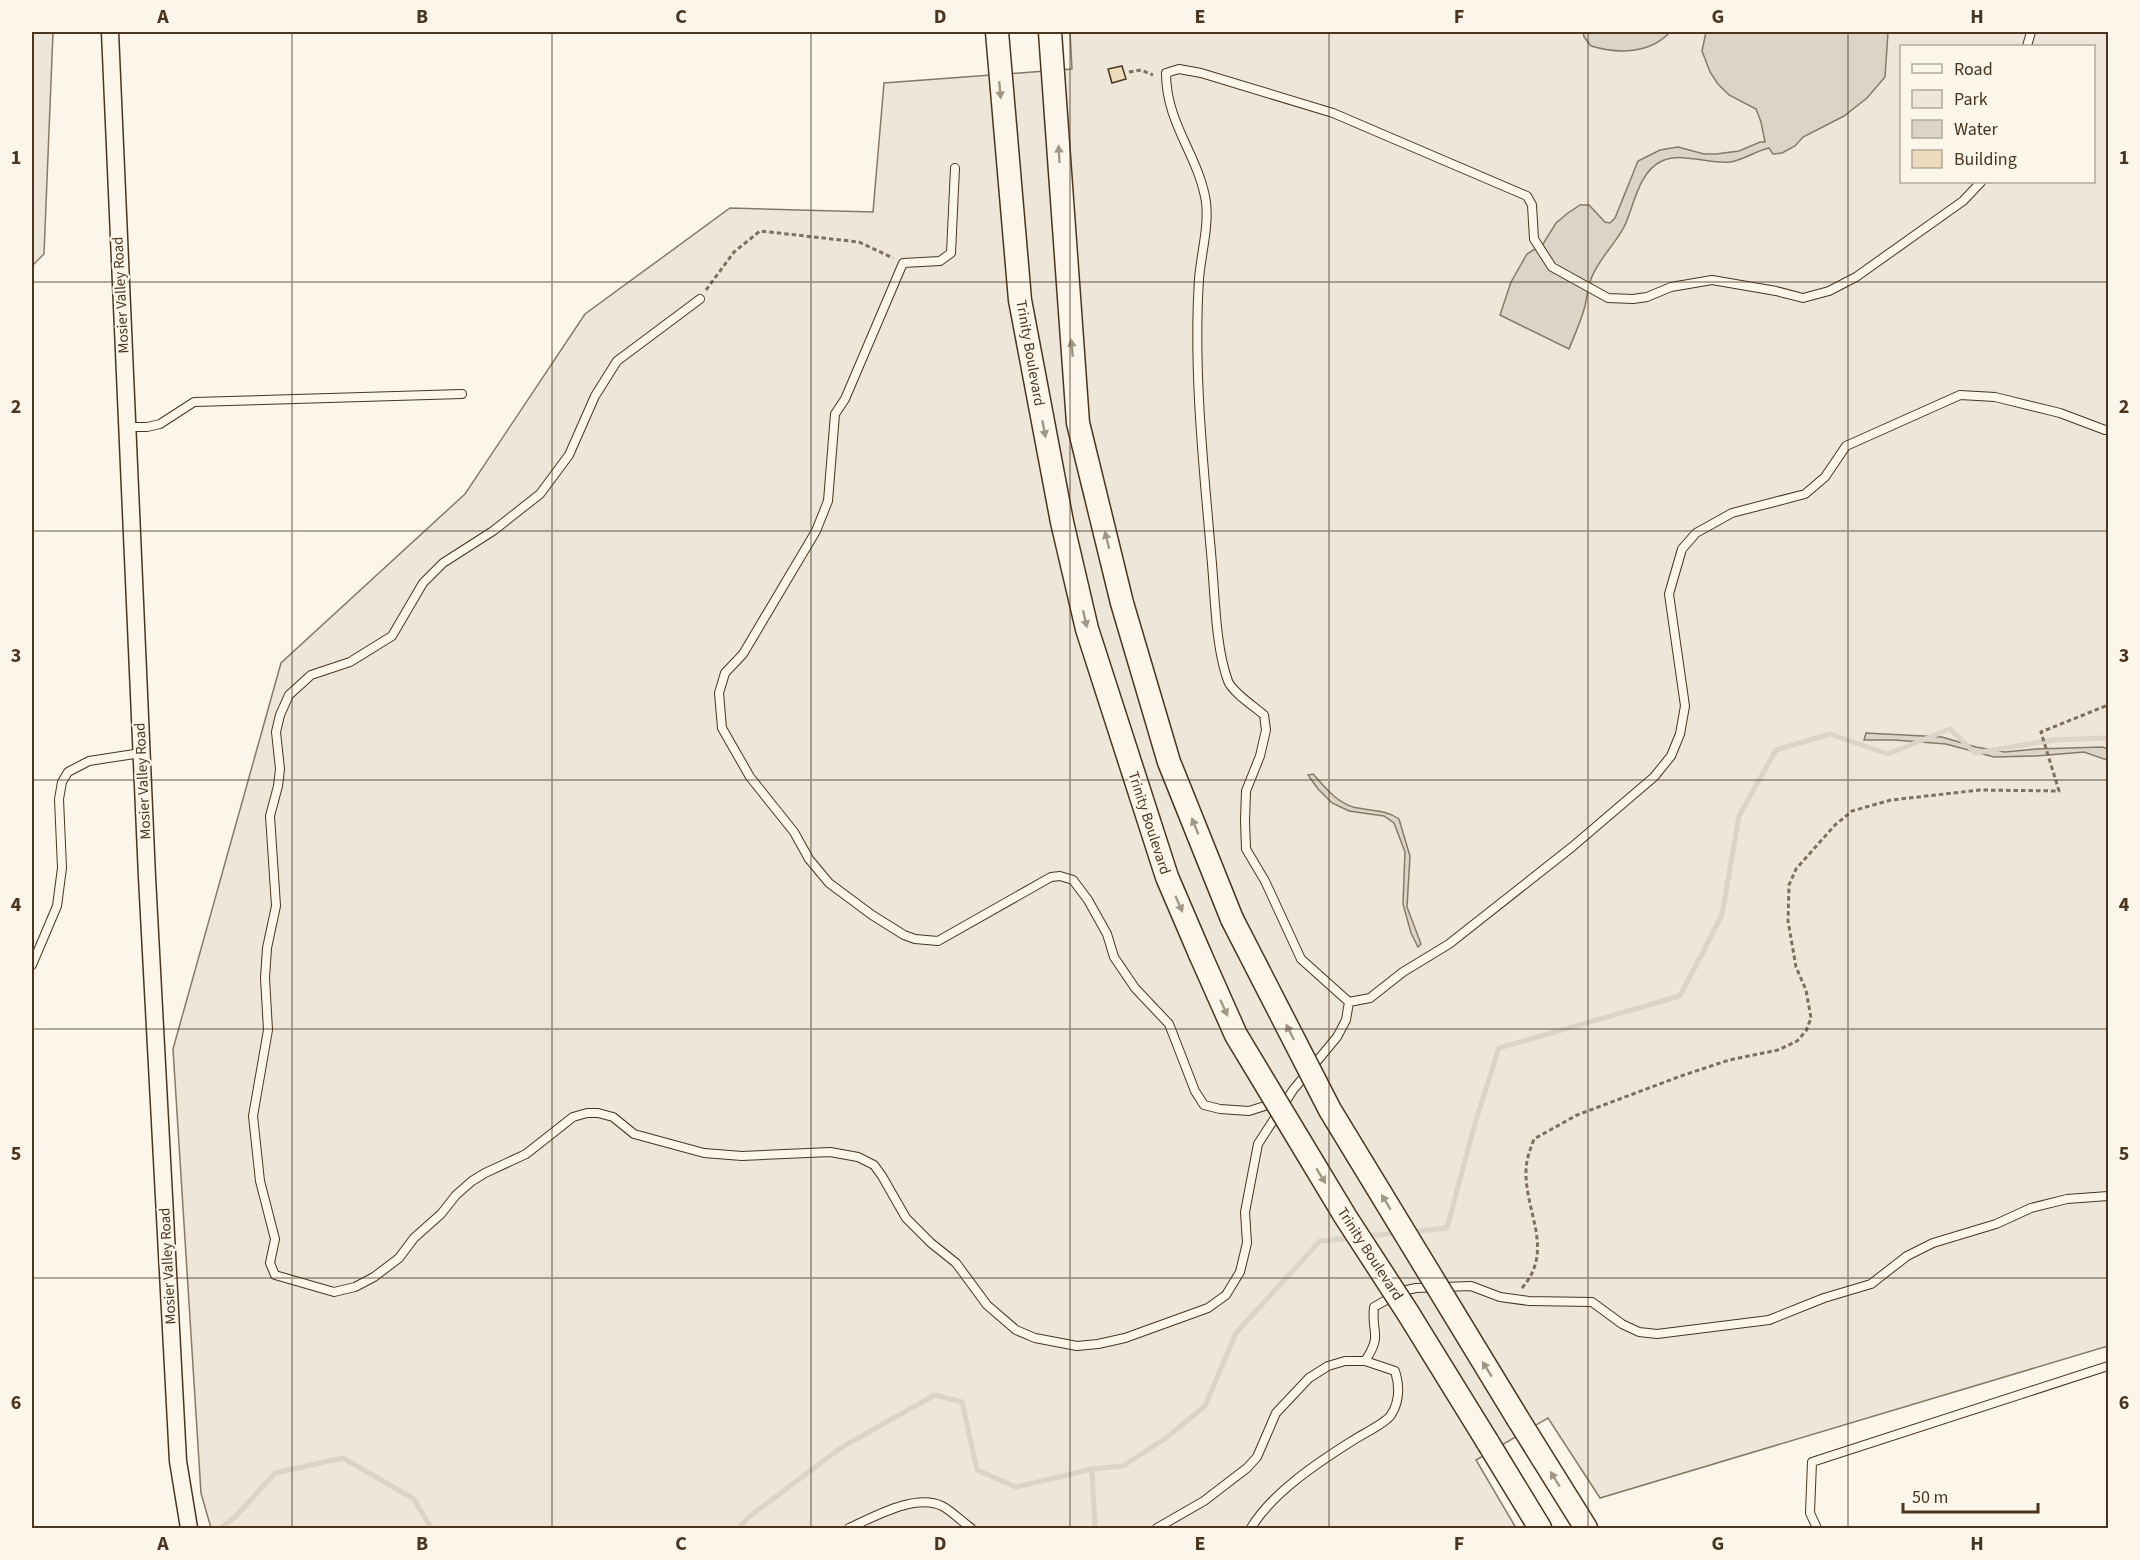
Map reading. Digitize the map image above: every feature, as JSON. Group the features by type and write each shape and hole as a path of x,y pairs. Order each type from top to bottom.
{"main road":[{"name":"Trinity Boulevard","path":"997,32 1020,300 1062,522 1087,629 1167,877 1236,1035 1345,1216 1408,1313 1540,1528"},
{"path":"1050,32 1078,423 1122,603 1169,762 1232,919 1330,1110 1586,1528"}],"street":[{"name":"Mosier Valley Road","path":"110,32 141,753 178,1461 189,1528"}],"lane":[{"path":"1348,1002 1301,959 1265,881 1246,849 1246,791 1260,756 1266,730 1264,715 1228,683 1219,639 1204,476 1198,360 1199,279 1206,202 1198,176 1171,112 1166,73 1179,69 1201,73 1333,113 1527,196 1532,205 1534,239 1552,267 1608,298 1647,297 1671,287 1712,280 1803,298 1829,291 1856,277 1928,228 1963,201 1980,183"},
{"path":"955,168 951,253 940,261 903,263 845,399 836,414 828,501 816,531 743,654 725,673 719,693 722,728 750,777 794,832 809,859 829,883 872,915 915,939 938,941 1051,877 1060,876 1073,880 1088,900 1107,934 1114,957 1135,988 1169,1024 1195,1091 1204,1105 1220,1109 1249,1111 1288,1098"},
{"path":"700,299 617,361 595,396 569,455 540,494 494,531 443,563 423,583 392,636 350,662 311,675 289,695 280,715 276,732 280,769 270,816 276,906 267,948 264,978 268,1030 253,1116 260,1181 275,1239 270,1263 275,1275 334,1292 355,1287 374,1277 399,1258 414,1238 441,1214 456,1195 472,1181 526,1154 573,1117 598,1113 613,1117 634,1134 704,1153 742,1156 830,1152 858,1157 874,1165 906,1218 931,1243 956,1263 987,1305 1016,1330 1035,1338 1077,1346 1125,1338 1208,1308 1226,1295 1240,1272 1247,1244 1245,1212 1258,1144 1288,1098 1337,1036 1346,1020 1348,1002"},
{"path":"127,427 147,427 160,424 194,402 462,394"},
{"path":"1348,1002 1370,998 1403,972 1449,944 1572,847 1654,777 1671,756 1680,734 1685,706 1669,594 1682,549 1696,533 1732,513 1805,494 1825,477 1846,446 1960,395 1995,397 2060,412 2109,430"},
{"path":"32,965 57,906 62,868 59,799 62,782 68,772 89,761 141,753"},
{"path":"1365,1361 1375,1347 1374,1307 1402,1291 1416,1288 1472,1287 1500,1297 1514,1299 1592,1302 1622,1324 1639,1332 1657,1334 1769,1320 1824,1298 1871,1284 1907,1256 1934,1243 1996,1224 2031,1208 2067,1198 2109,1196"},
{"path":"1157,1528 1204,1501 1247,1468 1257,1457 1276,1413 1309,1378 1328,1366 1345,1361 1365,1361 1395,1371 1399,1384 1398,1401 1390,1418 1349,1442 1283,1490 1257,1518 1251,1528"},
{"path":"1817,1528 1810,1513 1812,1462 2109,1366"},
{"path":"849,1528 904,1504 916,1502 942,1506 971,1528"}],"path":[{"path":"1129,72 1141,70 1149,73 1166,86"},
{"path":"700,299 734,252 760,231 859,242 903,263"},
{"path":"1514,1299 1528,1282 1539,1257 1526,1172 1528,1155 1534,1139 1576,1116 1681,1076 1729,1060 1778,1050 1797,1041 1806,1031 1812,1017 1806,990 1796,967 1788,921 1789,885 1796,869 1835,825 1852,811 1891,801 1980,790 2060,791 2041,732 2109,705"}],"green space":[{"path":"32,32 53,32 44,254 32,266"},
{"path":"1070,32 2108,32 2108,1346 1600,1498 1548,1418 1476,1460 1516,1528 211,1528 201,1493 173,1049 281,663 465,494 585,314 730,208 873,212 884,83 1072,69"}],"water":[{"path":"1583,32 1670,32 1653,45 1623,51 1591,46"},
{"path":"1706,32 1888,32 1885,77 1867,98 1844,116 1803,137 1795,146 1782,153 1773,154 1769,148 1730,162 1678,158 1662,161 1654,166 1638,189 1625,225 1594,272 1583,312 1569,349 1500,315 1511,282 1527,254 1543,244 1556,223 1580,205 1589,205 1605,222 1610,223 1615,218 1638,161 1660,150 1678,147 1704,154 1716,154 1739,151 1765,142 1756,109 1729,95 1710,72 1702,51"},
{"path":"1866,733 1942,737 1976,747 2005,752 2103,747 2108,749 2108,777 2107,760 2084,752 1994,757 1946,744 1864,740"},
{"path":"1313,774 1331,793 1347,805 1383,812 1399,819 1410,856 1407,907 1421,944 1418,947 1411,933 1403,904 1405,852 1394,823 1384,816 1349,811 1332,803 1308,775"}],"building":[{"path":"1122,66 1126,79 1112,83 1108,69"}],"waterway":[{"path":"1411,1232 1447,1228 1475,1123 1499,1048 1680,996 1722,915 1739,816 1776,750 1830,734 1888,754 1950,729 1975,753 2053,740 2106,738 2108,742"},
{"path":"1367,1236 1399,1233"},
{"path":"738,1528 750,1516 842,1447 935,1395 962,1402 977,1470 1016,1487 1092,1469 1123,1466 1166,1438 1205,1406 1236,1333 1320,1241 1351,1238"},
{"path":"221,1528 236,1516 275,1473 343,1458 414,1499 431,1528"},
{"path":"1092,1469 1095,1528"}]}
